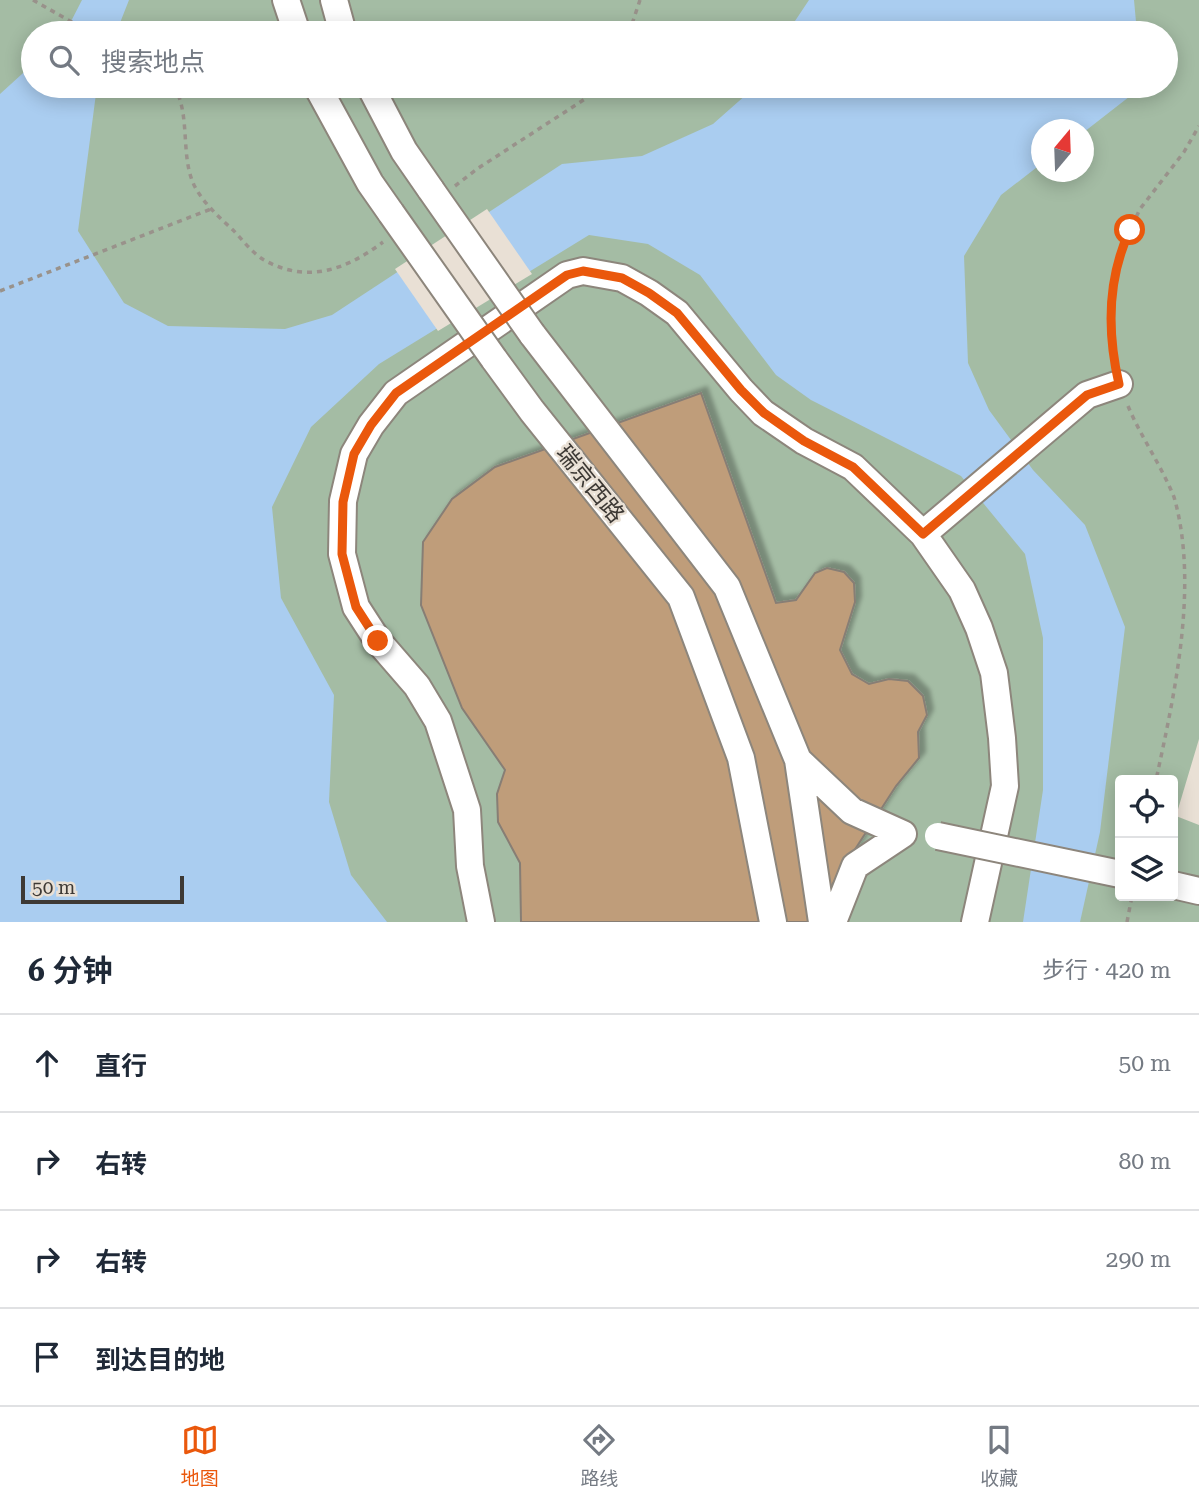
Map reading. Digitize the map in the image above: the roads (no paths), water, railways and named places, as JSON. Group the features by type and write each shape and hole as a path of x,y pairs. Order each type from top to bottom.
{"street":[{"path":"286,0 293,21"},
{"path":"334,0 340,21"},
{"name":"瑞京西路","path":"324,98 370,183 494,359 532,411 681,597 741,758 773,922"},
{"name":"瑞京西路","path":"376,98 404,151 532,334 727,587 798,760 822,922"},
{"path":"481,922 470,866 467,810 438,721 416,686 378,641 356,607 342,554 343,502 354,454 371,425 396,393 567,275 583,271 622,278 677,313 741,390 764,413 804,441 853,467 923,534 962,590 979,628 993,673 1005,786 975,922"},
{"path":"923,534 1040,432 1087,395 1119,384"},
{"path":"798,760 852,811 902,834 938,836 1115,873"},
{"path":"833,922 855,866 902,834"}],"water":[{"path":"82,0 129,0 121,21 71,21"},
{"path":"809,0 1134,0 1136,21 795,21"},
{"path":"21,75 21,98 95,98 78,231 124,303 168,326 285,329 332,315 562,164 642,156 713,124 742,98 1128,98 1094,124 1094,119 1031,119 1031,172 1001,195 964,256 968,363 989,410 1033,470 1085,525 1125,627 1100,832 1080,922 1023,922 1043,790 1043,638 1025,554 961,476 811,400 776,375 700,275 648,244 589,235 379,364 311,427 272,507 281,598 334,695 329,802 351,875 387,922 0,922 0,94"}]}
